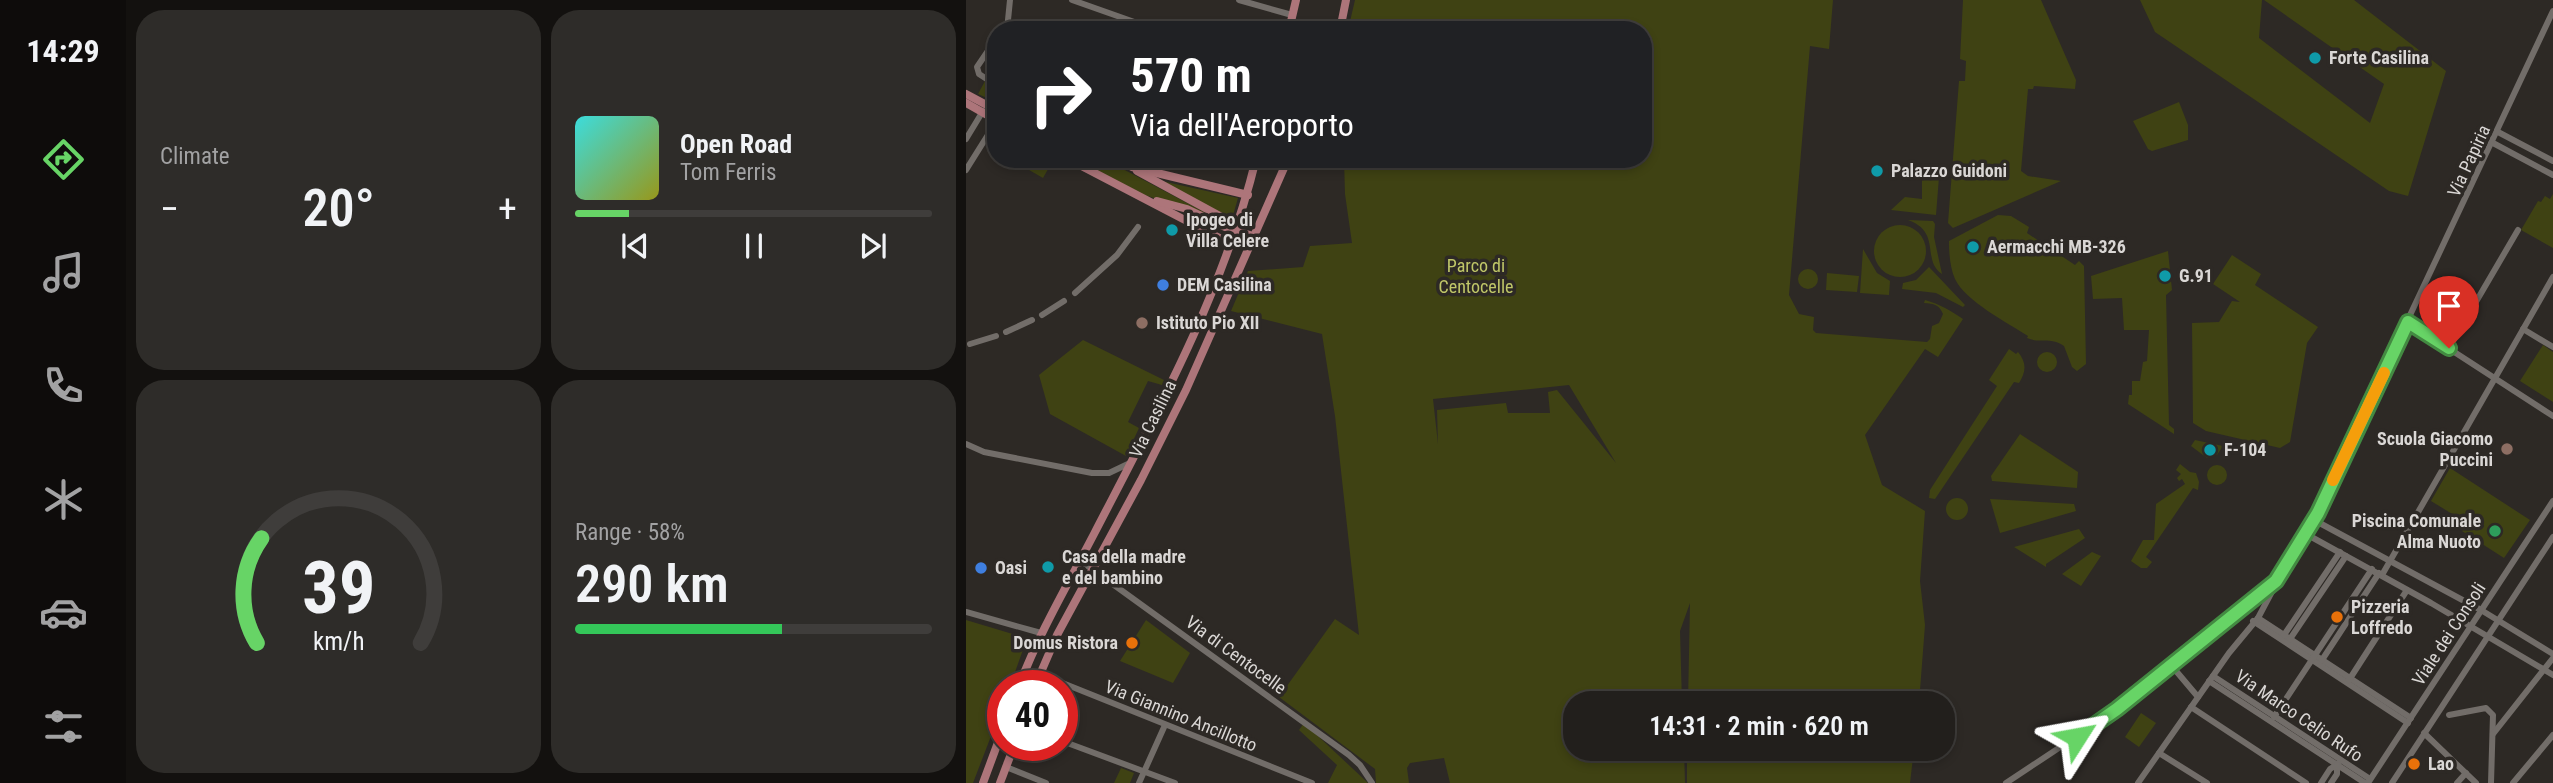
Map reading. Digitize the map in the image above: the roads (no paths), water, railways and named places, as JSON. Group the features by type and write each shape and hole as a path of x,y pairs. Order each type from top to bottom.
{"main road":[{"path":"1291,21 1296,0"},
{"path":"1342,21 1346,0"},
{"path":"966,94 985,109"},
{"path":"966,103 985,109"},
{"path":"1084,168 1231,244"},
{"path":"1134,168 1253,236"},
{"path":"1136,168 1248,195"},
{"name":"Via Casilina","path":"1026,670 1041,634 1173,378 1237,229 1254,168"},
{"name":"Via Casilina","path":"1042,670 1056,635 1181,399 1284,168"},
{"path":"1141,197 1187,209 1227,228 1237,229"},
{"path":"983,783 991,761"},
{"path":"1000,783 1008,761"}],"street":[{"path":"1008,21 1010,0"},
{"path":"1072,0 1124,21"},
{"path":"1239,0 1293,15"},
{"name":"Via Papiria","path":"2408,322 2553,11"},
{"path":"987,51 978,63 977,70 987,78"},
{"path":"966,139 985,109"},
{"path":"2498,132 2553,161"},
{"path":"966,170 987,136"},
{"path":"2508,151 2508,143 2513,140"},
{"path":"2493,143 2553,175"},
{"path":"1074,293 1117,255 1138,227"},
{"path":"2449,348 2518,229"},
{"path":"2322,660 2390,560 2553,277"},
{"path":"1042,315 1064,301"},
{"path":"1006,332 1032,320"},
{"path":"2138,783 2255,620 2306,534 2408,322 2553,416"},
{"path":"2523,329 2553,347"},
{"path":"970,344 996,336"},
{"path":"966,444 984,452 1092,473 1109,473 1130,463"},
{"name":"Viale dei Consoli","path":"2367,782 2553,501"},
{"path":"2314,520 2481,610 2553,657 2493,734"},
{"path":"2306,534 2372,569 2553,676"},
{"name":"Viale dei Consoli","path":"2392,783 2553,537"},
{"name":"Via di Centocelle","path":"1084,553 1084,563 1338,746 1360,765 1372,783"},
{"path":"2287,637 2343,554"},
{"path":"2273,719 2372,569"},
{"path":"2006,783 2107,716 2265,592 2280,576"},
{"path":"2431,603 2439,587"},
{"path":"2349,680 2407,590"},
{"path":"966,612 1041,634"},
{"path":"2255,620 2287,637 2349,680"},
{"path":"2255,620 2409,720"},
{"path":"2171,665 2198,697"},
{"name":"Via Marco Celio Rufo","path":"2211,678 2367,782"},
{"name":"Via Giannino Ancillotto","path":"1078,689 1312,783"},
{"path":"2191,707 2306,783"},
{"path":"2449,715 2486,708 2493,715 2491,783"},
{"path":"1139,783 1166,725"},
{"path":"2424,733 2476,783"},
{"path":"2513,783 2553,735"},
{"path":"1078,747 1175,783"},
{"path":"2160,753 2207,783"},
{"path":"2321,783 2330,769 2339,762"},
{"path":"2331,783 2337,774 2339,762"},
{"path":"1006,767 1046,783"},
{"path":"2458,783 2466,773"}],"place":[{"name":"Forte Casilina","path":"2315,58"},
{"name":"Palazzo Guidoni","path":"1877,171"},
{"name":"Ipogeo di Villa Celere","path":"1172,230"},
{"name":"Aermacchi MB-326","path":"1973,247"},
{"name":"G.91","path":"2165,276"},
{"name":"DEM Casilina","path":"1163,285"},
{"name":"Istituto Pio XII","path":"1142,323"},
{"name":"Scuola Giacomo Puccini","path":"2507,449"},
{"name":"F-104","path":"2210,450"},
{"name":"Piscina Comunale Alma Nuoto","path":"2495,531"},
{"name":"Casa della madre e del bambino","path":"1048,567"},
{"name":"Oasi","path":"981,568"},
{"name":"Pizzeria Loffredo","path":"2337,617"},
{"name":"Domus Ristora","path":"1132,643"},
{"name":"Lao","path":"2414,764"}],"park label":[{"name":"Parco di Centocelle","path":"1476,276"}]}
